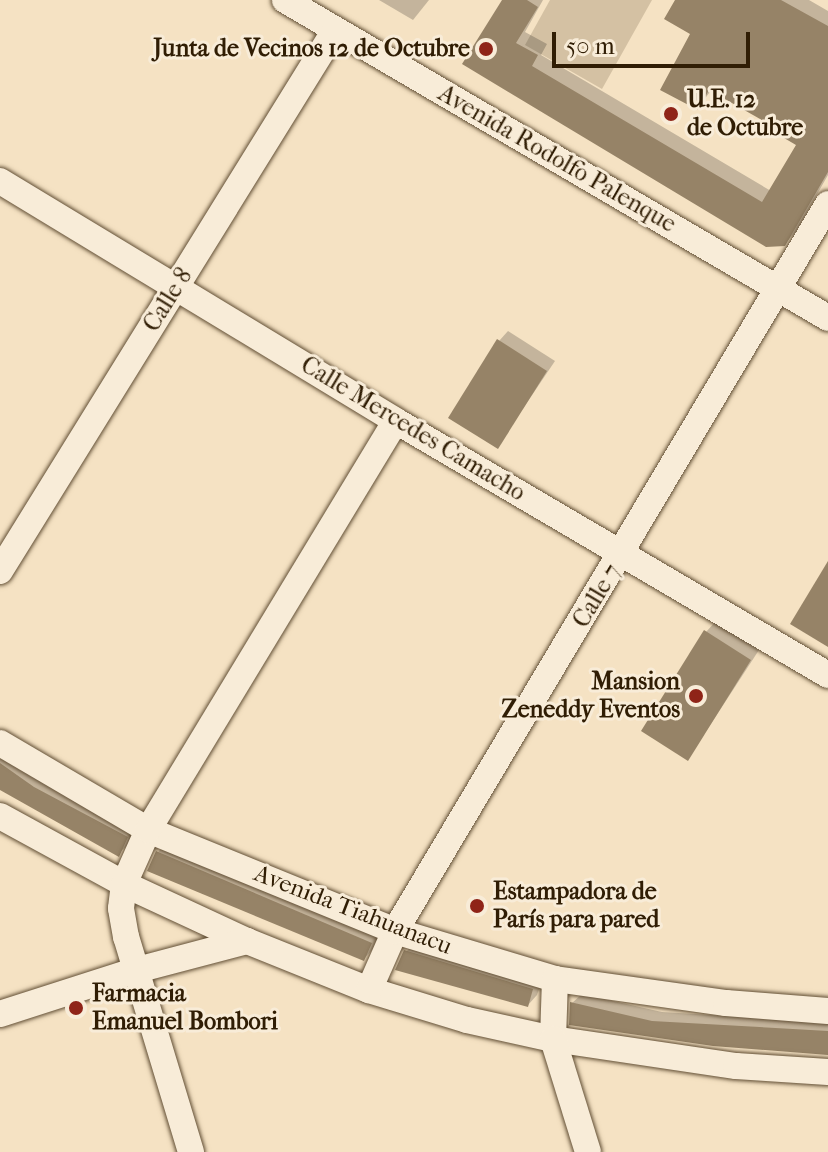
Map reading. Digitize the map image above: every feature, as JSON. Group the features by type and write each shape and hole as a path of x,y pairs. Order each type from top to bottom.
{"street":[{"name":"Avenida Rodolfo Palenque","path":"285,0 828,318"},
{"name":"Calle 8","path":"0,571 335,30"},
{"name":"Calle Mercedes Camacho","path":"0,181 396,421 828,675"},
{"name":"Calle 7","path":"369,990 395,931 623,553 828,204"},
{"path":"191,1152 121,908 124,884 148,830 396,421"},
{"name":"Avenida Tiahuanacu","path":"0,743 148,830 395,931 555,979 726,1003 828,1011"},
{"path":"0,816 124,884 247,941 369,990 467,1020 553,1039 736,1066 828,1072"},
{"path":"0,1014 137,970 247,941"},
{"path":"555,979 553,1039 588,1152"}],"shaded area":[{"path":"550,0 652,0 602,89 525,45"}],"building":[{"path":"502,0 527,0 538,7 516,43 538,55 532,66 762,202 796,145 779,135 781,131 709,90 698,110 660,90 690,34 664,19 675,0 781,0 828,26 828,172 785,246 766,247 462,64"},
{"path":"497,339 547,371 498,449 448,418"},
{"path":"828,561 828,647 790,624"},
{"name":"Mansion Zeneddy Eventos","path":"704,630 751,660 688,761 641,731"},
{"path":"0,763 34,787 128,837 119,857 0,790"},
{"path":"156,851 372,943 364,961 147,871"},
{"path":"404,950 533,989 528,1007 395,970"},
{"path":"570,1002 652,1021 828,1031 828,1055 713,1046 569,1025"}],"place":[{"name":"Junta de Vecinos 12 de Octubre","path":"486,49"},
{"name":"U.E. 12 de Octubre","path":"671,114"},
{"name":"Mansion Zeneddy Eventos","path":"696,696"},
{"name":"Estampadora de París para pared","path":"477,906"},
{"name":"Farmacia Emanuel Bombori","path":"76,1008"}]}
